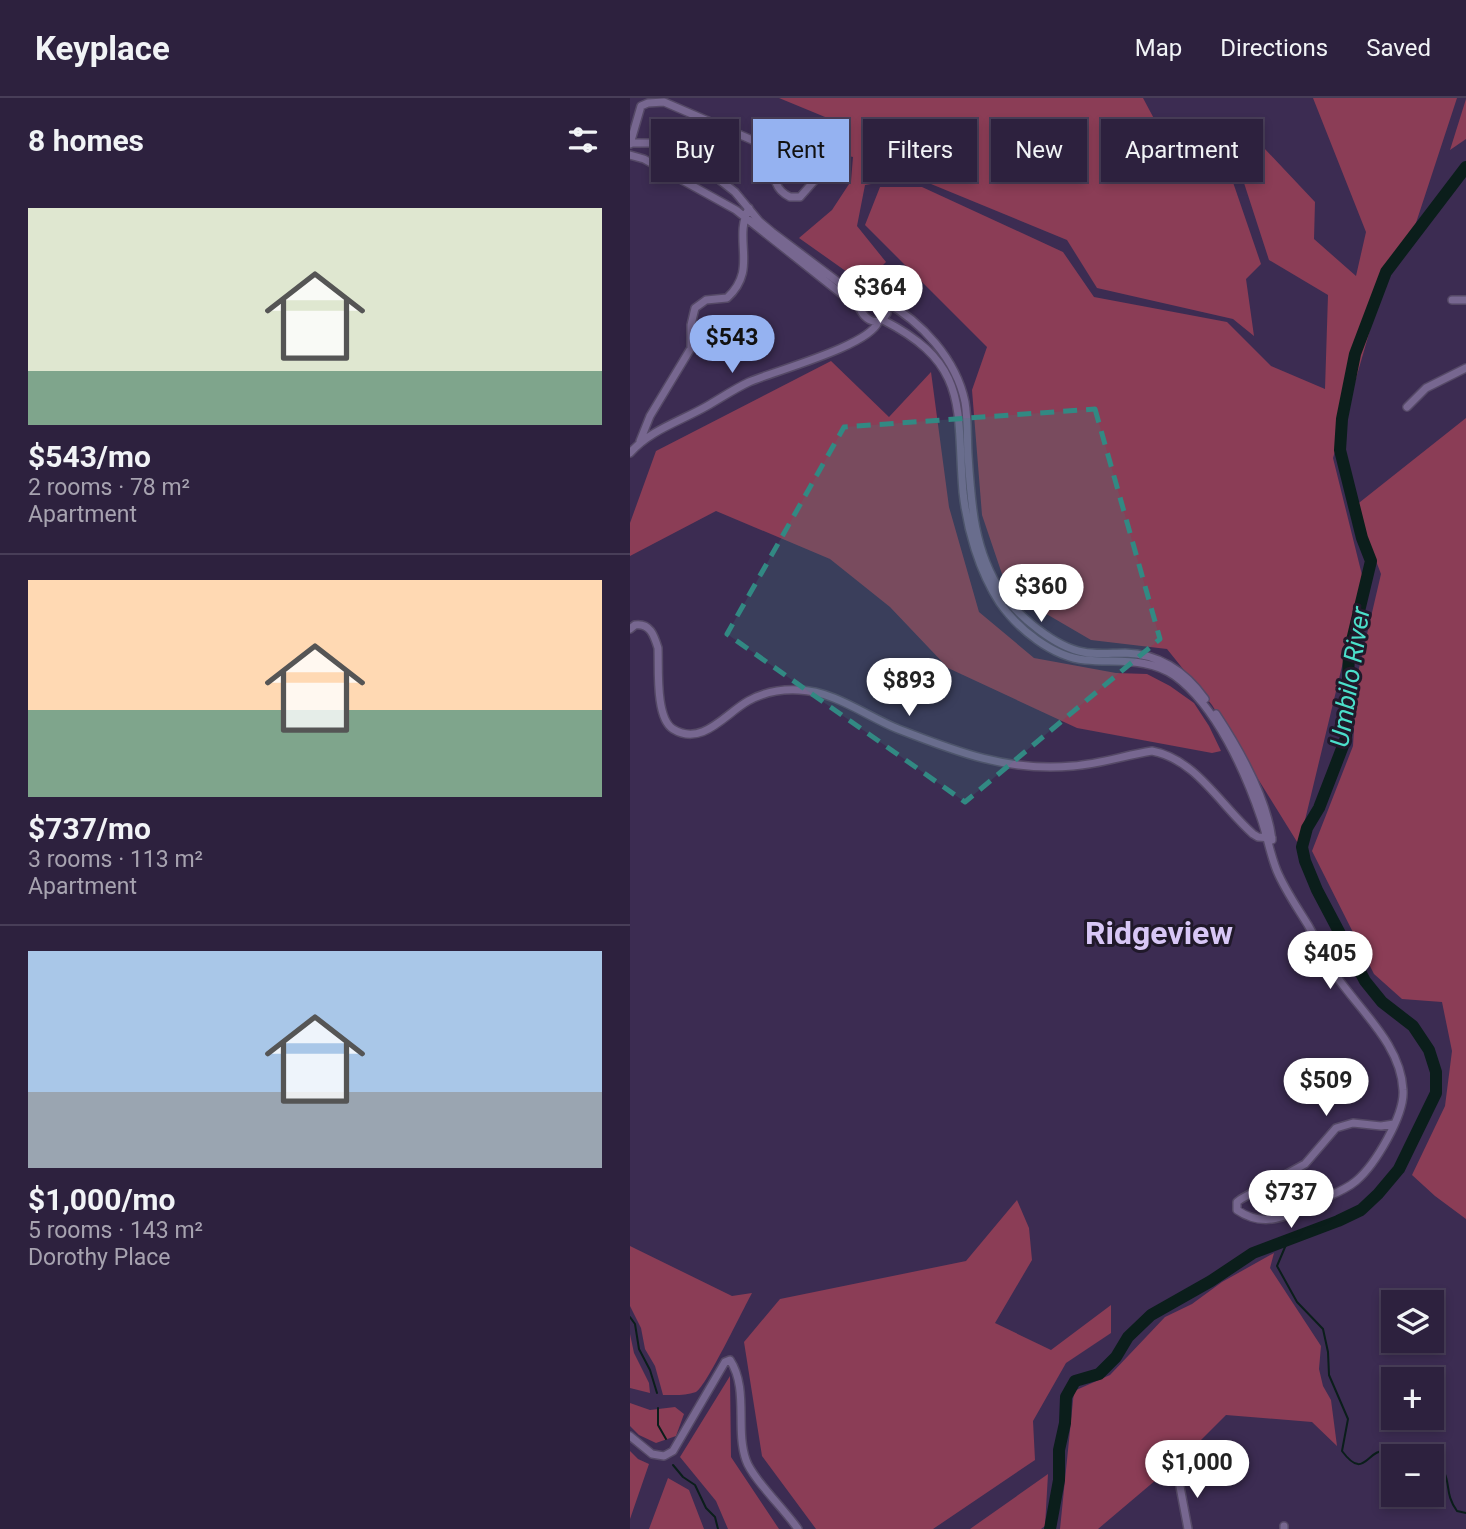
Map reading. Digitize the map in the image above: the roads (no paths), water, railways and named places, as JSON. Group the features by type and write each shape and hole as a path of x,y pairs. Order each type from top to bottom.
{"street":[{"path":"753,140 664,102 640,102 630,143 649,141 662,145 716,177 735,192 772,232 841,284 863,295 874,295 903,312 942,352 952,368 965,403 967,522 988,580 999,601 1010,616 1043,642 1070,658 1146,663 1178,678 1197,696 1220,730 1257,806 1279,877 1334,972 1394,1056 1404,1091 1402,1105 1394,1124 1370,1165 1357,1180 1344,1190 1284,1218 1252,1218 1237,1210 1237,1202 1241,1199 1306,1164 1336,1128 1353,1123 1381,1126 1394,1124"},
{"path":"766,146 797,146 821,166 822,172 800,197 784,195 774,179 774,156 766,146"},
{"path":"630,155 654,164 744,217 872,321 881,321 915,340 930,352 946,373 957,400 965,454"},
{"path":"640,442 650,416 691,348 691,326 695,308 706,300 727,298 739,285 746,265 742,229 749,208"},
{"path":"863,295 859,299 866,325 863,337"},
{"path":"1452,300 1466,300"},
{"path":"630,453 640,442 749,382 811,360 863,337 873,330 887,313 884,301"},
{"path":"1407,407 1426,388 1466,368"},
{"path":"630,629 635,625 645,626 655,638 663,715 671,728 682,733 694,734 710,729 746,702 764,693 796,690 821,693 895,727 992,762 1034,767 1073,766 1152,751 1164,753 1186,766 1248,830 1258,837 1269,838"},
{"path":"630,1436 652,1454 668,1454 683,1437 725,1362 730,1360 739,1385 747,1464 798,1529"},
{"path":"1178,1476 1188,1529"}],"waterway":[{"name":"Umbilo River","path":"1050,1529 1059,1480 1059,1450 1065,1423 1066,1397 1075,1381 1099,1374 1116,1357 1128,1337 1151,1315 1211,1281 1253,1253 1361,1210 1399,1169 1436,1093 1436,1072 1429,1050 1413,1026 1382,1002 1365,981 1317,890 1302,847 1307,828 1319,808 1346,738 1349,653 1371,561 1362,538 1340,450 1342,419 1355,354 1386,272 1466,167"},
{"path":"1288,1240 1277,1266 1297,1302 1323,1329 1329,1375 1348,1419 1342,1451 1356,1464 1365,1462 1381,1451"},
{"path":"630,1317 635,1324 639,1349 650,1370 657,1393"},
{"path":"658,1408 658,1425 666,1439"},
{"path":"673,1465 683,1477 695,1485 706,1508 715,1517 718,1529"},
{"path":"1444,1472 1452,1503 1457,1511 1466,1513"}],"district":[{"name":"Ridgeview","path":"1159,933"}]}
